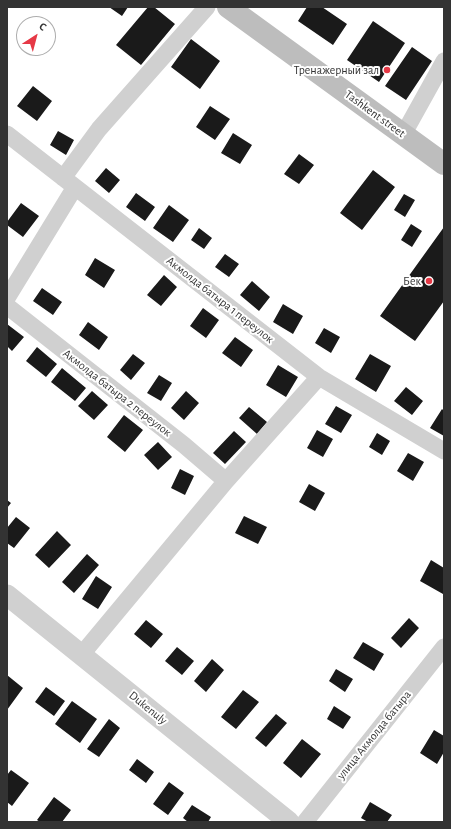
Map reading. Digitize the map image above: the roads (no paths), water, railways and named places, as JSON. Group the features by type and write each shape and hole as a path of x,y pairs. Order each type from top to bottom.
{"main road":[{"name":"Tashkent street","path":"228,7 444,164"}],"street":[{"path":"7,298 99,129 207,7"},
{"path":"403,135 444,61"},
{"name":"Акмолда батыра 1 переулок","path":"7,134 318,377 444,451"},
{"name":"Акмолда батыра 2 переулок","path":"7,306 184,445 226,481"},
{"path":"82,654 226,481 318,377"},
{"name":"Dukenuly","path":"7,595 289,822"},
{"name":"улица Акмолда батыра","path":"305,822 444,647"}],"place":[{"name":"Тренажерный зал","path":"387,70"},
{"name":"Бек","path":"429,281"}]}
